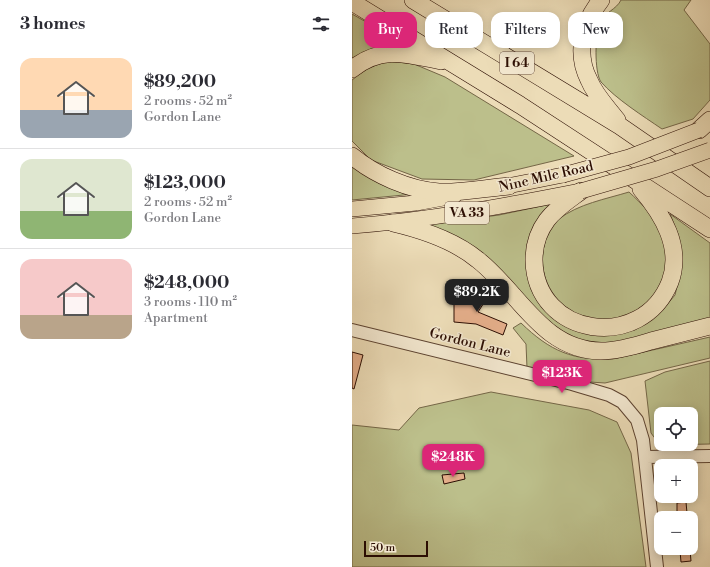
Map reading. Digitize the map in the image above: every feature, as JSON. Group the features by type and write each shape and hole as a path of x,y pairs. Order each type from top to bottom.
{"highway":[{"name":"I 64","path":"413,0 620,126 710,188"},
{"path":"601,0 590,15 585,29 582,59 588,80 620,126"},
{"name":"I 64","path":"352,2 454,64 710,229"},
{"path":"352,69 371,57 392,52 406,53 454,64"},
{"path":"352,156 375,172 397,182 424,190 440,192 509,186"},
{"path":"581,191 553,213 539,233 534,255 538,281 550,304 570,320 598,328 622,326 642,317 659,302 668,285 674,263 671,239 662,217 632,178"},
{"path":"393,223 418,229 441,238 473,256 494,274 545,330 575,346 600,351 623,349 710,326"}],"main road":[{"name":"Nine Mile Road","path":"352,209 416,203 564,175 628,157 706,125"},
{"name":"Nine Mile Road","path":"352,226 393,223 484,210 581,191 657,169 710,150"}],"street":[{"name":"Gordon Lane","path":"352,330 609,395 622,402 637,420 643,440 657,567"},
{"path":"646,457 710,456"}],"green space":[{"path":"621,0 691,0 684,10 710,44 710,100 693,119 662,129 622,101 601,82 597,70 596,48 623,48 623,12 608,12"},
{"path":"352,14 364,21 364,48 406,48 363,53 352,59"},
{"path":"388,61 414,64 445,77 574,156 474,180 422,179 371,160 352,141 352,80 368,68"},
{"path":"352,165 414,194 352,200"},
{"path":"629,192 647,210 661,231 669,254 668,266 657,292 648,305 629,317 610,321 590,319 572,312 558,299 547,283 543,264 545,242 550,229 554,224 575,209 592,202"},
{"path":"556,203 539,221 545,309 617,333 635,330 660,313 675,295 681,270 678,234 670,214 710,243 710,320 604,346 567,337 424,225 499,215"},
{"path":"521,323 542,341 574,356 613,359 710,337 710,358 605,383 590,382 527,368 526,344 513,328"},
{"path":"710,361 710,444 698,444 698,407 654,407 654,437 651,433 645,381 665,372"},
{"path":"491,392 589,410 617,422 631,453 646,567 352,567 352,425 399,430 419,408"}],"building":[{"path":"476,287 489,295 478,312 507,324 503,335 476,324 454,322 454,304 470,303 470,288 474,290"},
{"path":"352,352 363,355 354,389 352,388"},
{"path":"464,473 465,479 444,484 442,475"},
{"path":"677,503 686,503 687,511 677,511"},
{"path":"680,555 690,555 691,561 681,562"}]}
